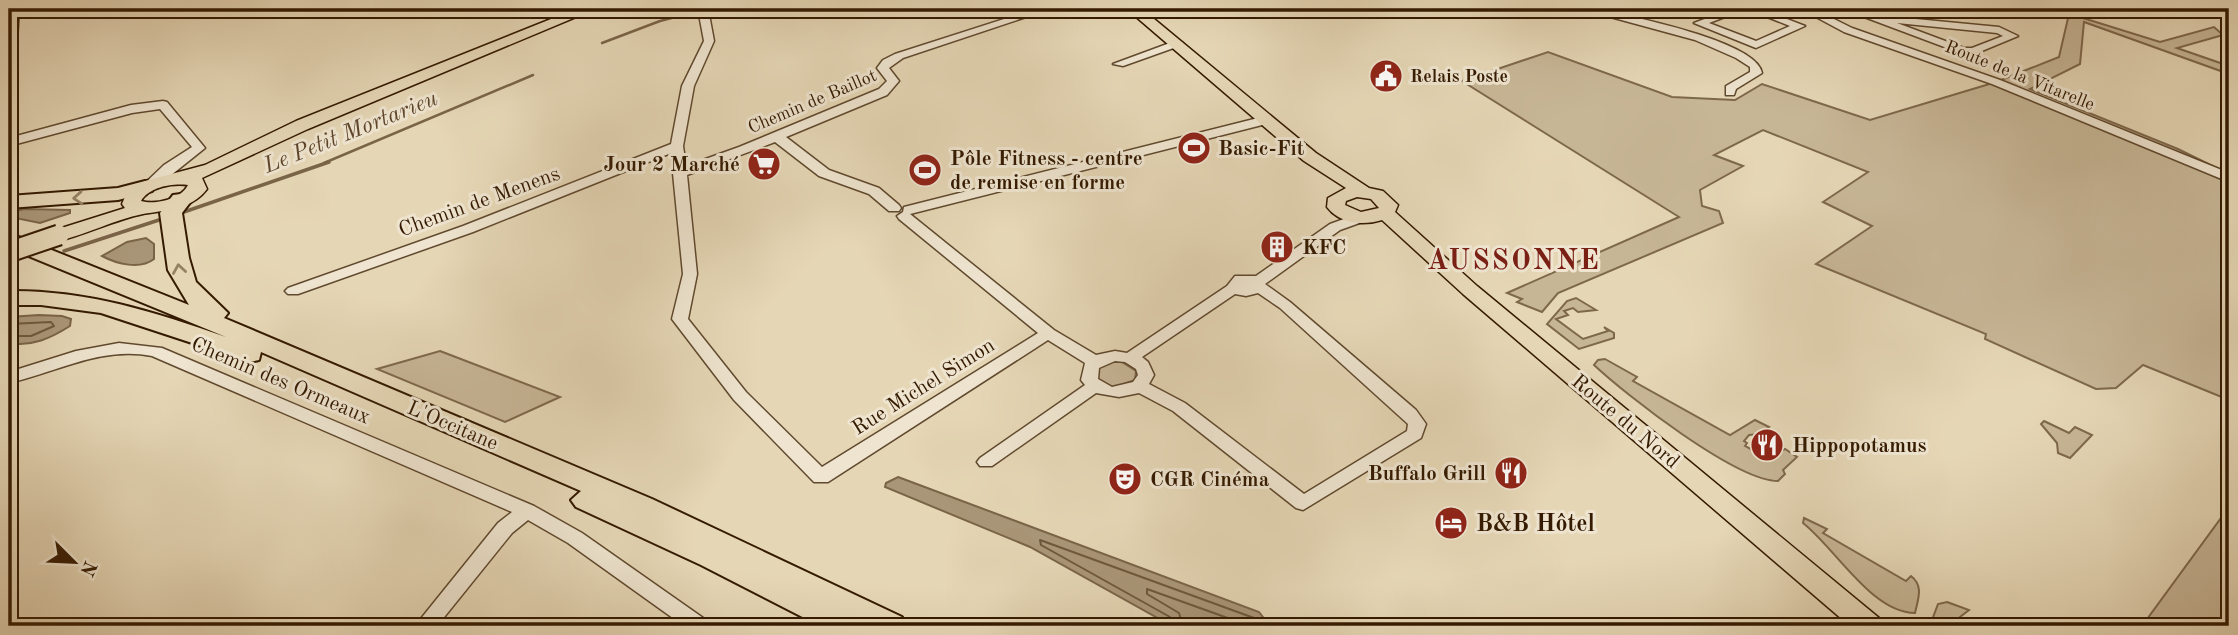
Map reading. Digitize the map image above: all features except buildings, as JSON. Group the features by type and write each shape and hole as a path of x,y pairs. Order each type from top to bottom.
{"highway":[{"path":"182,183 171,214 182,281 187,292 200,304 332,373"},
{"path":"9,202 142,195"},
{"name":"L'Occitane","path":"9,240 332,373 642,506 811,585 890,626"},
{"name":"L'Occitane","path":"9,253 250,354 629,519 849,626"},
{"path":"9,298 66,298 105,305 250,354"}],"main road":[{"path":"9,253 59,235 142,195 182,183 263,142 408,79 587,9"},
{"path":"2219,9 2229,18"},
{"path":"1139,11 1310,157 1340,188 1337,208"},
{"path":"1310,157 1362,191 1387,201 1388,208 1371,216 1337,208"},
{"path":"1337,208 1362,191"},
{"name":"Route du Nord","path":"1371,216 1851,626"},
{"name":"Route du Nord","path":"1371,216 1469,290 1869,626"}],"street":[{"path":"9,72 14,9"},
{"path":"681,172 677,146 688,86 709,40 703,9"},
{"name":"Chemin de Baillot","path":"681,172 883,92 893,83 883,68 892,59 1045,9"},
{"path":"1586,9 1706,42 1743,57 1755,66 1756,73 1730,88 1730,92"},
{"path":"1741,9 1699,23 1756,45 1800,26 1752,9"},
{"name":"Route de la Vitarelle","path":"1806,9 1848,30 1996,82 2226,178"},
{"path":"1848,9 1875,19 1963,51 1973,51 2013,36 1999,30 1875,19"},
{"path":"1706,42 1727,34"},
{"path":"1119,64 1178,43"},
{"path":"9,142 131,108 159,104 167,107 200,148 182,183 142,195"},
{"path":"902,211 1266,120"},
{"path":"776,136 824,173 874,191 902,211 1048,333 1095,362"},
{"name":"Chemin de Menens","path":"293,291 468,229 677,146"},
{"name":"Rue Michel Simon","path":"681,172 690,274 680,319 740,396 821,477 1048,333"},
{"path":"1248,286 1337,208"},
{"path":"1136,361 1146,375 1139,386 1120,392 1095,386 1087,376 1095,362 1108,357 1136,361 1335,228 1371,216"},
{"path":"1139,386 1179,407 1303,503 1415,434 1418,427 1415,419 1278,300 1248,286"},
{"name":"Chemin des Ormeaux","path":"9,378 107,349 140,348 214,375 527,511 575,538 699,626"},
{"path":"986,462 1095,386"},
{"path":"425,626 506,528 527,511"}],"shaded area":[{"path":"2054,9 2160,42 2214,27 2223,35 2177,48 2229,66 2229,74 2084,22 2080,64 2030,89 2178,149 2229,174 2217,176 2229,183 2229,400 2143,365 2116,388 2096,389 1985,339 1986,334 1816,264 1872,226 1823,202 1868,172 1763,130 1714,155 1743,166 1700,190 1702,206 1719,211 1723,223 1558,293 1542,312 1517,302 1522,299 1507,293 1679,217 1462,81 1548,52 1672,97 1735,100 1762,84 1870,120 1996,82 2059,57 2069,14"},
{"path":"1576,298 1596,310 1578,312 1573,308 1564,311 1568,315 1556,319 1583,339 1608,331 1604,327 1614,333 1614,338 1579,349 1547,324 1567,301"},
{"path":"440,351 560,397 505,422 377,369"},
{"path":"1605,359 1637,377 1633,381 1730,435 1755,420 1769,427 1760,434 1749,435 1744,441 1747,443 1745,446 1769,459 1785,449 1797,457 1783,470 1785,474 1778,481 1759,477 1736,467 1682,434 1630,396 1594,365 1598,360"},
{"path":"1108,362 1122,362 1136,371 1135,380 1112,388 1099,384 1094,371"},
{"path":"2044,421 2069,433 2075,427 2092,435 2070,458 2058,453 2057,443 2041,424"},
{"path":"2229,507 2229,526 2225,532 2229,540 2229,626 2142,626"},
{"path":"1804,518 1827,529 1823,533 1906,581 1911,576 1919,588 1915,613 1884,603 1869,591 1803,523"},
{"path":"1947,602 1969,610 1960,617 1970,625 1934,624 1932,620 1938,604"}],"water":[{"path":"24,209 70,210 70,213 40,223 10,217 9,213"},
{"path":"146,238 154,244 154,259 148,262 128,265 102,256 127,242"},
{"path":"39,315 71,319 70,326 41,340 26,344 9,343 9,317"},
{"path":"898,477 1259,612 1270,626 1172,626 1030,547 885,487 886,483"}],"waterway":[{"name":"Le Petit Mortarieu","path":"602,43 660,21 702,10"},
{"name":"Le Petit Mortarieu","path":"324,163 533,75"},
{"name":"Le Petit Mortarieu","path":"181,213 329,162"},
{"name":"Le Petit Mortarieu","path":"64,251 162,219"},
{"name":"Le Petit Mortarieu","path":"9,269 15,267"}],"place":[{"name":"Relais Poste","path":"1386,76"},
{"name":"Basic-Fit","path":"1194,148"},
{"name":"Jour 2 Marché","path":"764,164"},
{"name":"Pôle Fitness - centre de remise en forme","path":"925,170"},
{"name":"KFC","path":"1277,247"},
{"name":"Hippopotamus","path":"1767,445"},
{"name":"Buffalo Grill","path":"1511,473"},
{"name":"CGR Cinéma","path":"1125,479"},
{"name":"B&B Hôtel","path":"1451,523"}],"district":[{"name":"AUSSONNE","path":"1514,259"}]}
